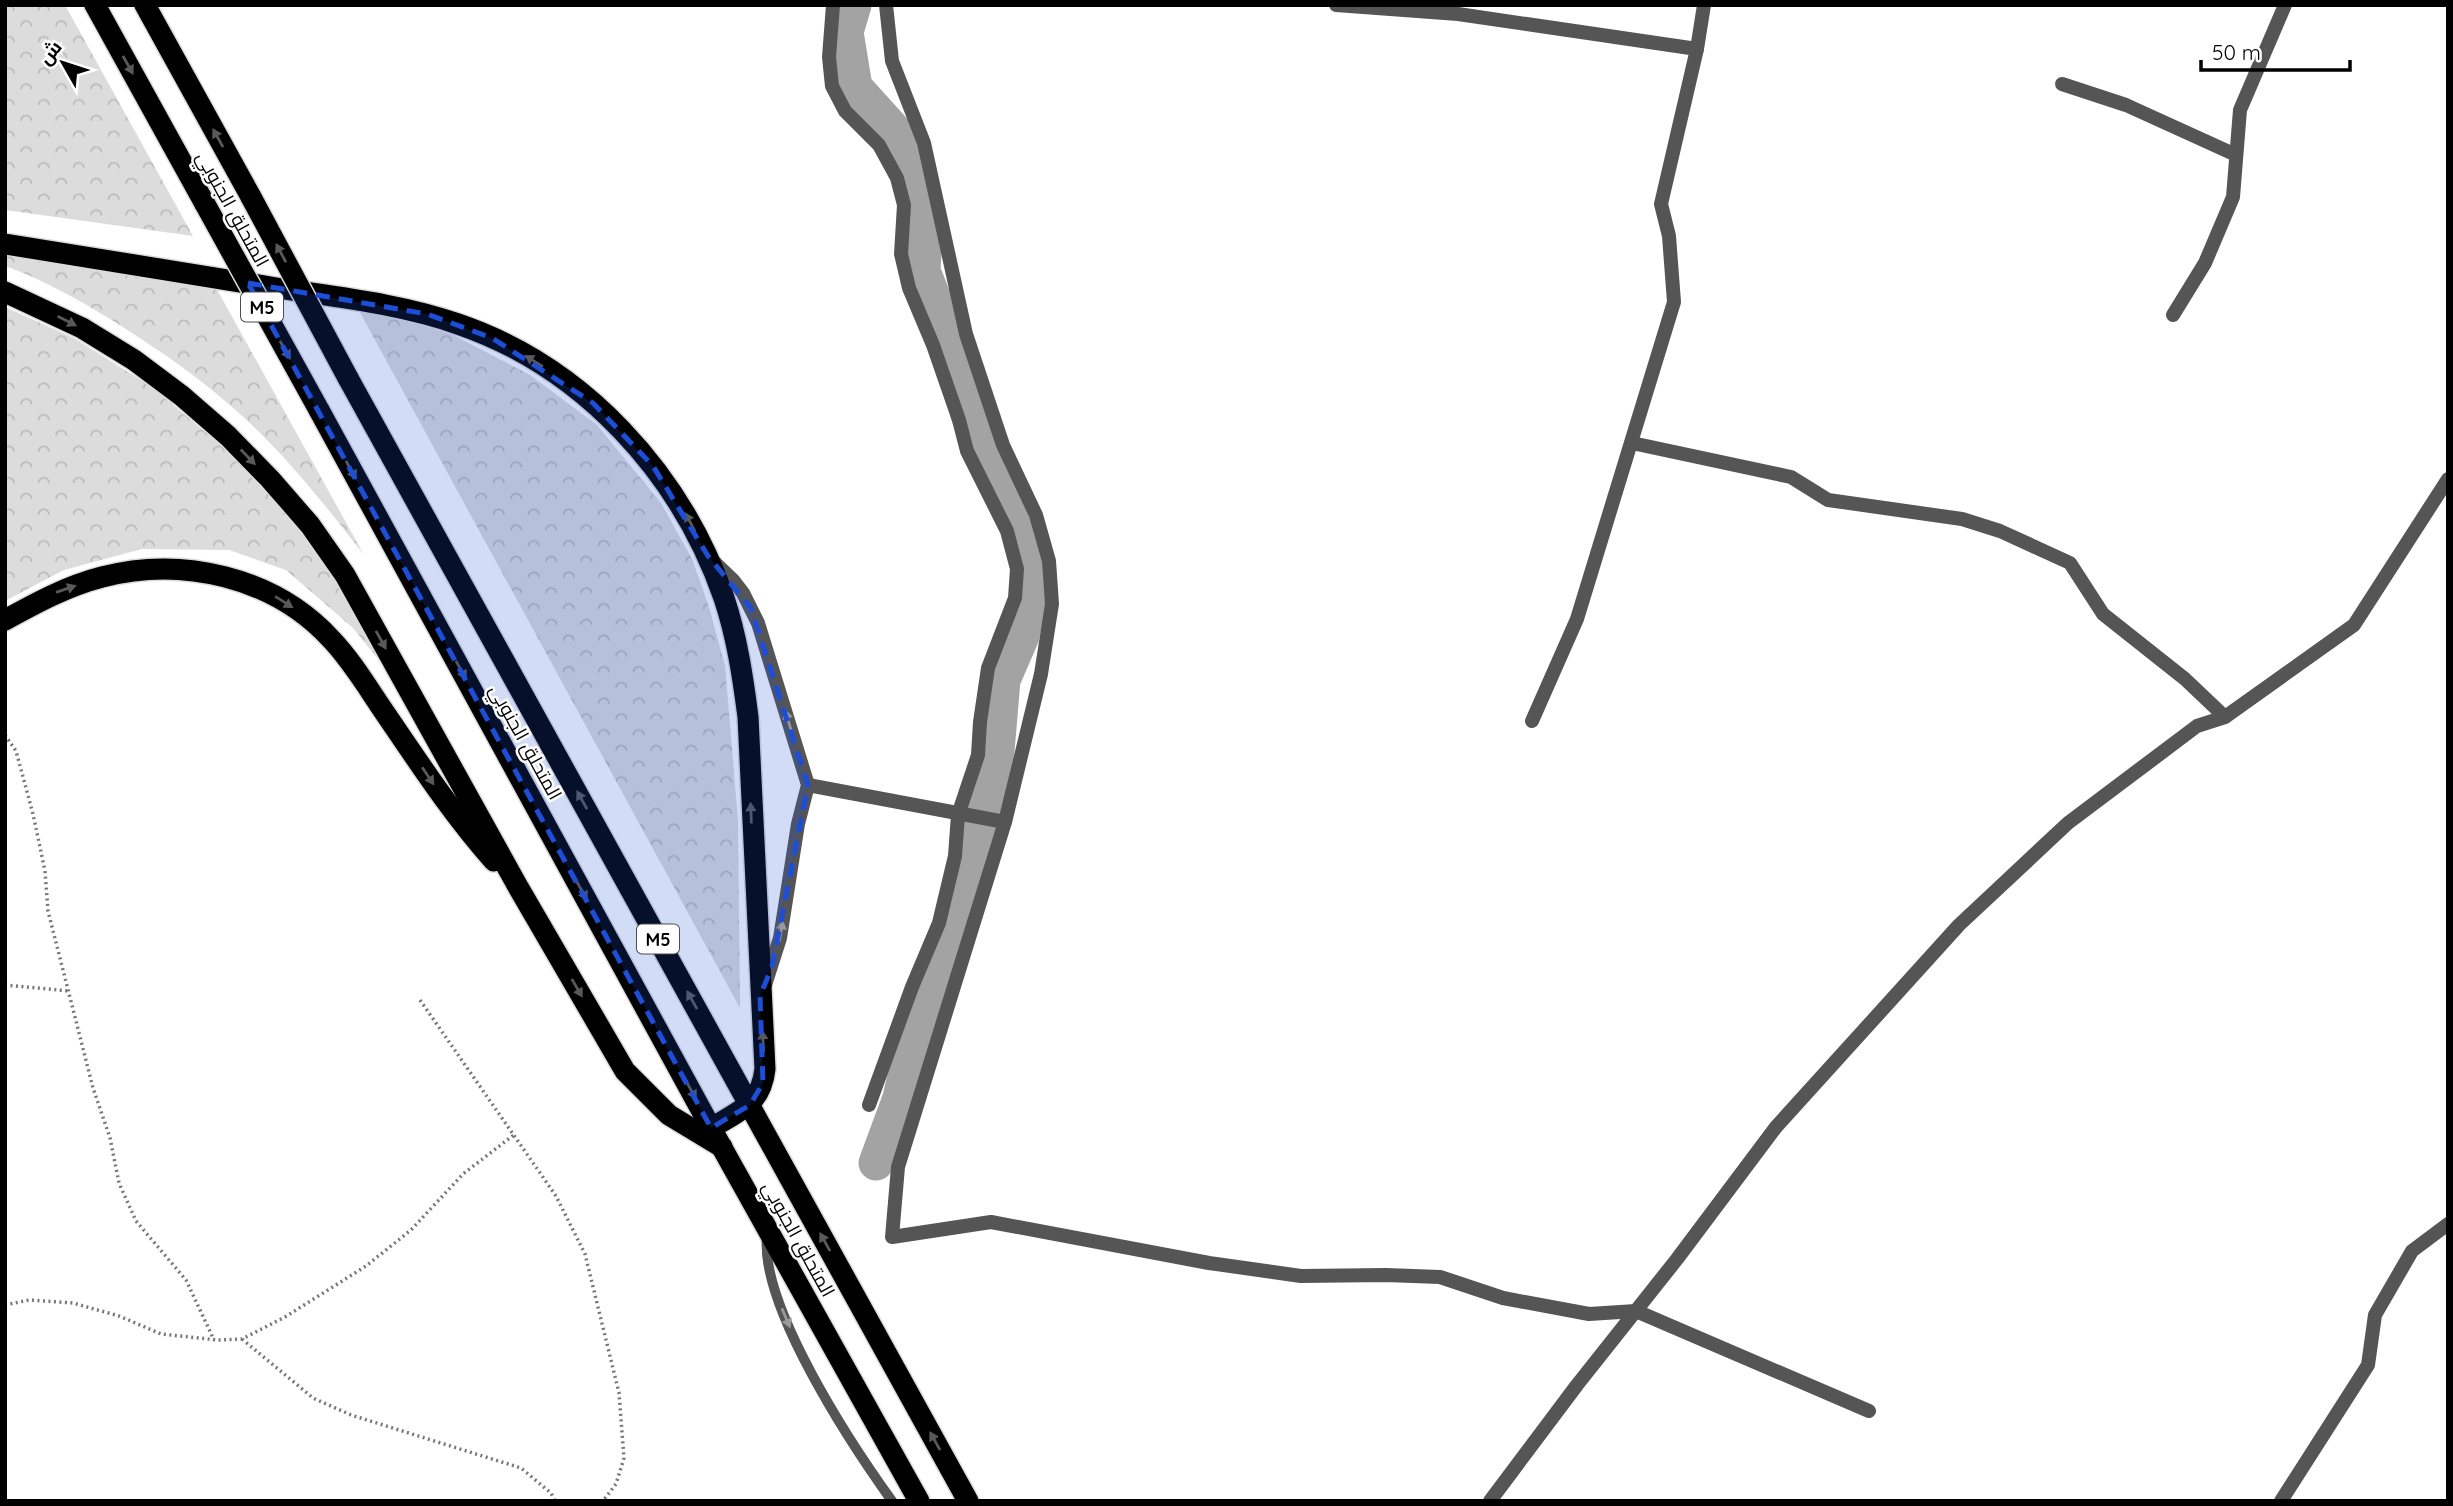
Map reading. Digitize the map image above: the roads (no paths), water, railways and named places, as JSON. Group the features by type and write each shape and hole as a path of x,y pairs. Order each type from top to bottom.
{"highway":[{"name":"المتحلق الجنوبي","path":"95,5 711,1128 919,1501"},
{"name":"المتحلق الجنوبي","path":"145,5 968,1501"},
{"path":"5,244 393,306 449,321 492,338 559,377 593,403 625,433 653,466 679,501 708,556 725,601 741,666 748,718 765,1069 763,1083 750,1105 711,1128"},
{"path":"5,292 82,328 134,360 182,396 228,436 271,479 310,525 345,575 517,885 625,1071 669,1115 722,1147"},
{"path":"5,620 50,595 103,577 158,569 214,573 248,583 280,598 310,619 348,658 456,816 517,885"}],"street":[{"path":"833,5 829,57 832,86 845,111 879,145 897,178 904,205 901,254 909,288 950,395 967,451 1007,531 1017,569 1015,598 988,668 978,755 958,815 954,856 939,923 912,987 869,1105"},
{"path":"886,5 892,61 924,144 966,334 1003,445 1036,514 1049,561 1052,604 1041,674 1005,822 898,1167 892,1237 991,1222 1209,1263 1301,1276 1440,1277 1503,1298 1589,1314 1636,1311 1869,1411"},
{"path":"1336,5 1458,14 1697,49"},
{"path":"1532,720 1577,619 1674,302 1669,236 1661,204 1697,49 1704,5"},
{"path":"2173,315 2206,263 2232,197 2240,110 2285,5"},
{"path":"2063,84 2126,105 2236,155"},
{"path":"1632,443 1791,477 1828,500 1962,519 2000,531 2070,563 2102,614 2185,679 2225,717"},
{"path":"1490,1501 1776,1127 1959,925 2068,823 2197,726 2225,717 2354,625 2448,479"},
{"path":"708,556 738,586 758,623 808,785 798,824 780,938 760,996"},
{"path":"808,785 1005,822"},
{"path":"2281,1501 2368,1365 2375,1315 2412,1251 2448,1224"}],"lane":[{"path":"768,1229 768,1268 789,1324 831,1406 892,1501"}],"waterway":[{"path":"854,5 846,32 855,87 893,129 917,174 926,215 923,271 953,347 968,414 987,462 1017,514 1034,575 1022,636 1003,680 997,751 956,939 930,994 900,1098 876,1163"}]}
